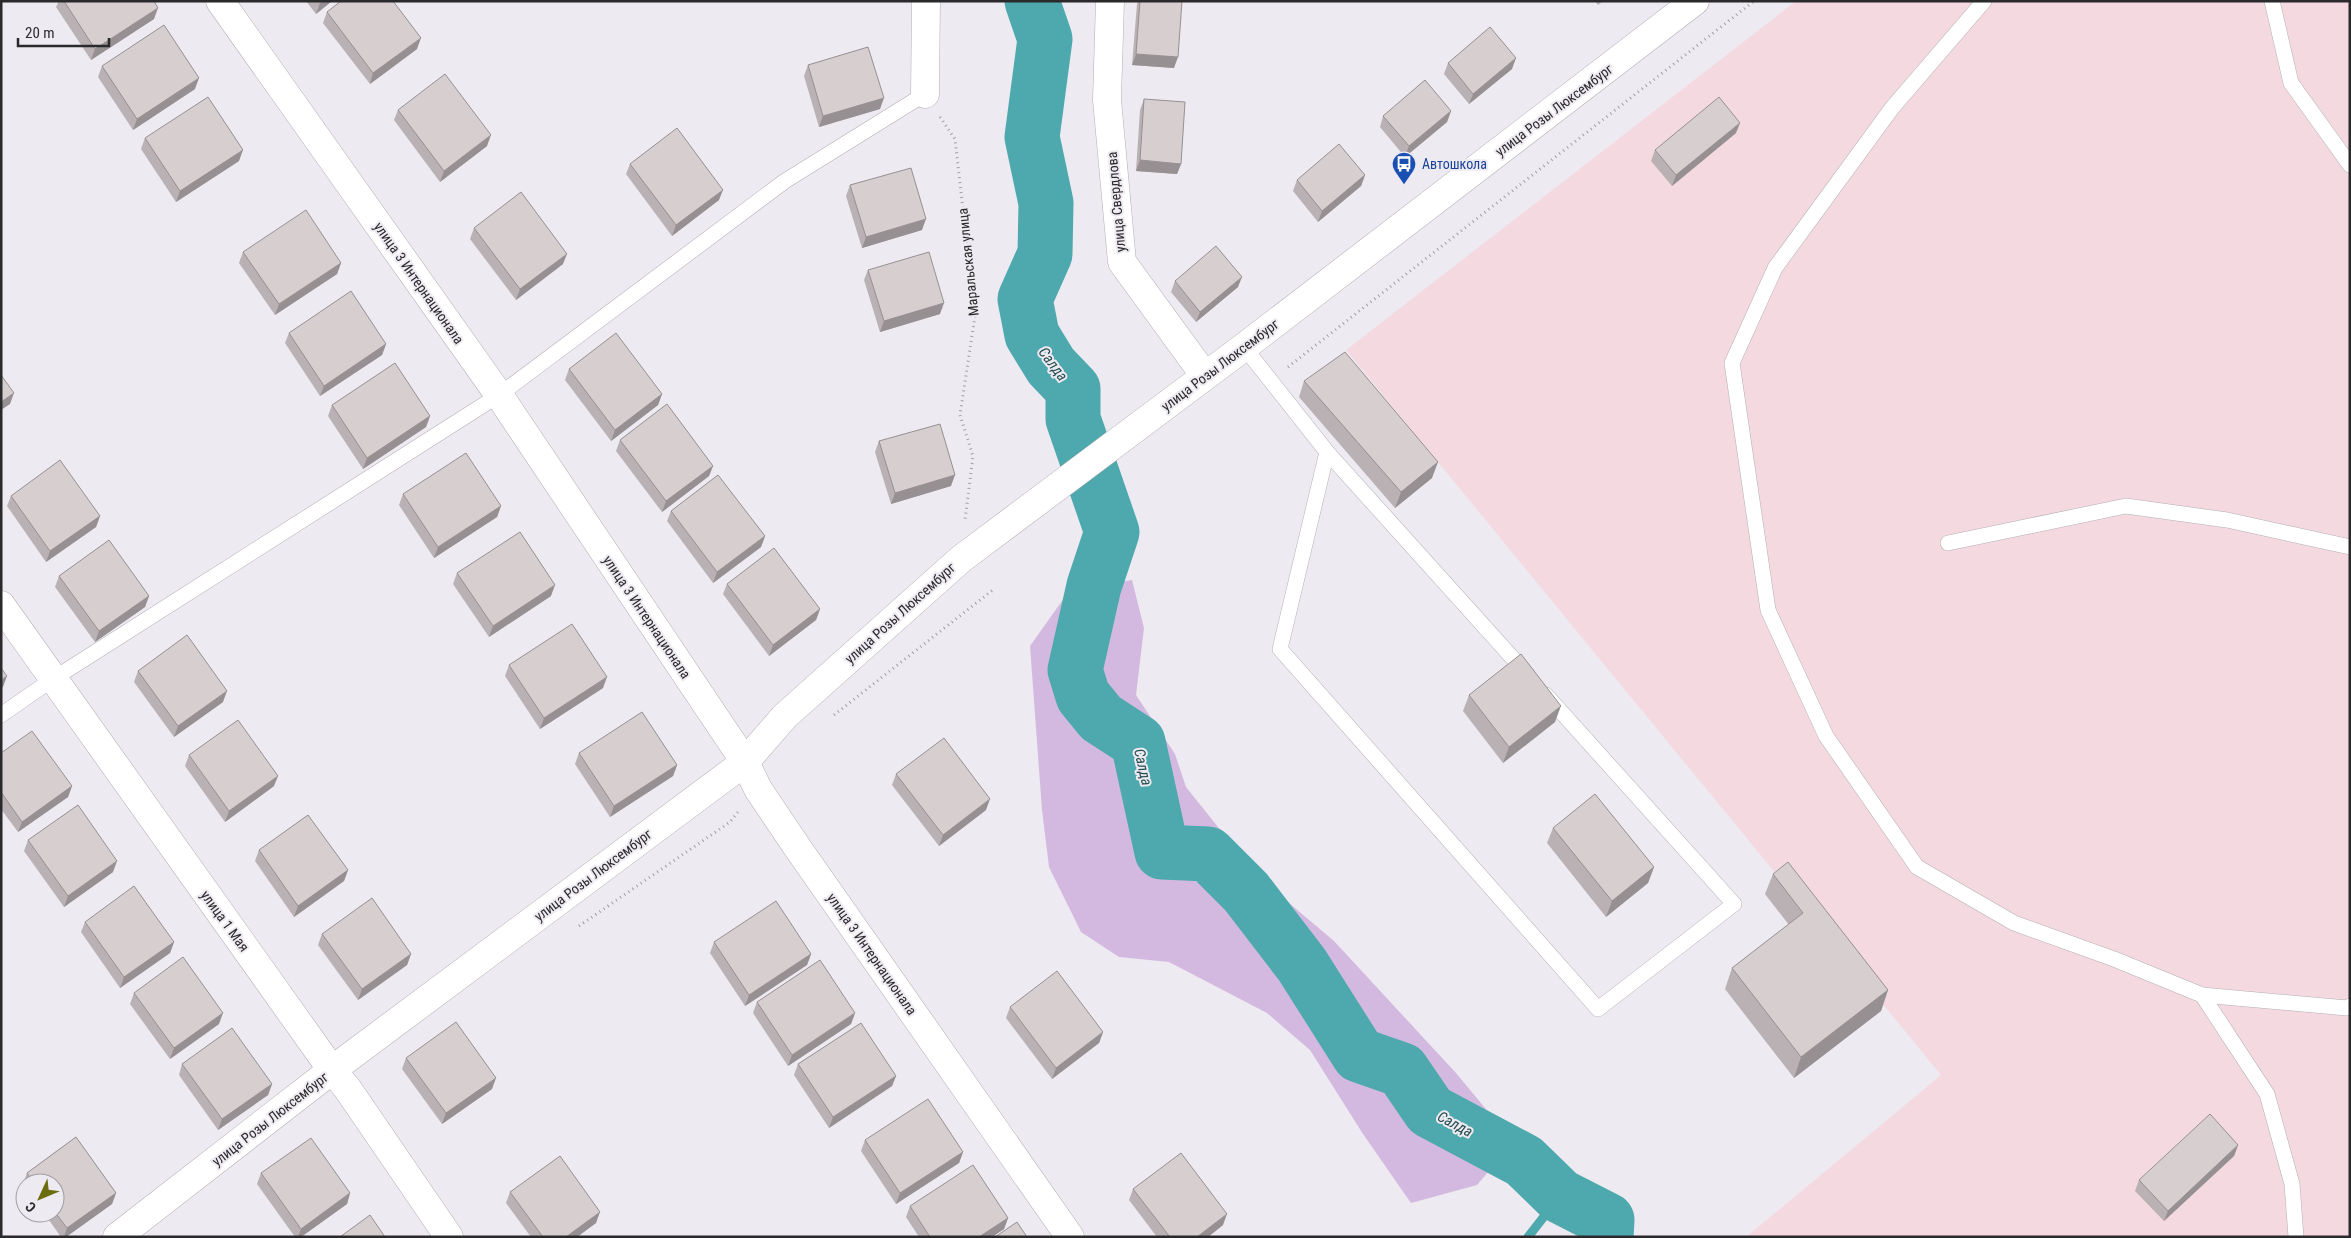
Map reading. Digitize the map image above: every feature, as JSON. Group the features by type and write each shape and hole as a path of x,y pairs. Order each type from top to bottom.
{"street":[{"name":"улица 3 Интернационала","path":"220,1 498,395 745,762 758,789 797,847 1070,1237"},
{"path":"925,94 926,1"},
{"name":"улица Свердлова","path":"1110,1 1107,100 1122,262 1205,376"},
{"name":"улица Розы Люксембург","path":"117,1237 332,1070 745,762 785,716 961,559 1244,347 1695,1"},
{"name":"улица 1 Мая","path":"1,605 332,1070 347,1088 449,1237"}],"lane":[{"path":"1984,1 1892,108 1774,268 1732,363 1768,610 1826,736 1917,867 2014,923 2114,959 2202,996 2347,1008 2350,1006"},
{"path":"2272,1 2291,83 2350,165"},
{"path":"1,715 53,679 498,395 785,181 925,94"},
{"path":"1244,347 1327,452 1734,904 1598,1009 1280,649 1327,452"},
{"path":"1948,543 2126,506 2227,520 2350,547"},
{"path":"2202,996 2267,1094 2292,1184 2296,1237"}],"path":[{"path":"1271,380 1754,1"},
{"name":"Маральская улица","path":"925,94 955,140 974,316 960,415 973,456 961,559"}],"shaded area":[{"path":"1796,1 2350,1 2350,1237 1746,1237 1941,1075 1346,350"},
{"path":"1132,580 1144,628 1136,695 1175,754 1186,787 1258,877 1334,941 1456,1073 1509,1137 1506,1151 1477,1185 1411,1203 1363,1134 1310,1050 1267,1013 1169,962 1119,957 1081,932 1049,867 1042,810 1030,646 1062,601 1094,586"}],"building":[{"path":"64,1 154,1 158,8 95,49"},
{"path":"341,1 393,1 421,38 373,73 327,12"},
{"path":"1140,1 1182,1 1178,57 1136,54"},
{"path":"164,25 199,78 137,119 102,66"},
{"path":"1490,27 1516,58 1473,94 1448,63"},
{"path":"868,47 884,98 823,116 808,65"},
{"path":"445,74 491,135 444,171 398,110"},
{"path":"1425,80 1451,111 1409,146 1383,116"},
{"path":"208,97 243,150 180,191 145,138"},
{"path":"1719,97 1740,123 1676,175 1655,150"},
{"path":"1144,99 1185,102 1181,164 1140,160"},
{"path":"677,128 723,190 676,225 630,164"},
{"path":"1339,144 1365,175 1322,211 1297,180"},
{"path":"911,168 926,219 866,237 850,185"},
{"path":"521,192 567,254 520,289 474,228"},
{"path":"306,210 341,263 279,304 243,252"},
{"path":"1216,246 1242,277 1200,312 1175,281"},
{"path":"929,252 944,303 884,321 868,270"},
{"path":"351,291 386,344 324,386 289,333"},
{"path":"616,333 662,394 615,430 569,369"},
{"path":"1345,352 1438,462 1401,492 1304,381"},
{"path":"395,363 430,416 367,458 332,405"},
{"path":"1,375 14,393 1,402"},
{"path":"667,404 713,466 666,501 620,440"},
{"path":"940,424 955,475 895,493 879,441"},
{"path":"466,453 501,506 438,547 403,494"},
{"path":"60,460 100,516 50,551 11,496"},
{"path":"718,475 765,536 717,572 671,511"},
{"path":"520,532 555,585 493,626 457,573"},
{"path":"109,540 149,596 99,631 59,576"},
{"path":"774,548 820,609 773,645 727,584"},
{"path":"572,624 607,677 544,718 509,665"},
{"path":"187,635 227,691 178,726 138,671"},
{"path":"1521,654 1561,706 1509,747 1469,695"},
{"path":"1,668 7,676 1,680"},
{"path":"642,712 677,765 614,806 579,753"},
{"path":"238,720 278,776 229,811 189,755"},
{"path":"32,731 72,786 22,822 1,792 1,753"},
{"path":"944,738 990,799 943,835 896,774"},
{"path":"1595,794 1654,867 1612,901 1553,828"},
{"path":"78,805 117,861 68,896 28,840"},
{"path":"308,815 348,870 298,906 259,850"},
{"path":"1788,862 1888,990 1801,1057 1732,968 1803,913 1773,874"},
{"path":"134,886 174,942 124,977 85,922"},
{"path":"372,898 411,954 362,989 322,934"},
{"path":"776,901 811,954 749,995 714,942"},
{"path":"183,957 223,1013 174,1048 134,993"},
{"path":"820,960 855,1013 792,1055 757,1002"},
{"path":"1057,971 1103,1032 1056,1068 1010,1007"},
{"path":"456,1022 496,1078 446,1113 406,1058"},
{"path":"861,1023 896,1076 833,1117 798,1064"},
{"path":"232,1028 272,1084 222,1119 182,1064"},
{"path":"928,1099 963,1152 900,1193 865,1140"},
{"path":"2210,1114 2238,1145 2168,1211 2139,1180"},
{"path":"76,1137 116,1193 67,1228 63,1223 65,1223 65,1173 27,1173"},
{"path":"311,1138 350,1193 301,1229 261,1173"},
{"path":"1181,1153 1227,1214 1197,1237 1170,1237 1133,1189"},
{"path":"560,1156 600,1212 566,1237 543,1237 510,1192"},
{"path":"973,1165 1008,1218 979,1237 930,1237 910,1206"},
{"path":"370,1215 385,1237 340,1237"},
{"path":"1017,1222 1027,1237 995,1237"}],"waterway":[{"name":"Салда","path":"1032,1 1045,39 1032,137 1046,203 1045,254 1025,299 1032,335 1051,366 1073,389 1073,419 1112,532 1094,586 1075,670 1083,696 1101,718 1138,742 1162,852 1208,854 1246,892 1302,965 1359,1055 1402,1070 1430,1111 1524,1161 1560,1196 1607,1220 1606,1237"},
{"path":"1528,1237 1560,1196"}],"place":[{"name":"Автошкола","path":"1404,185"}]}
